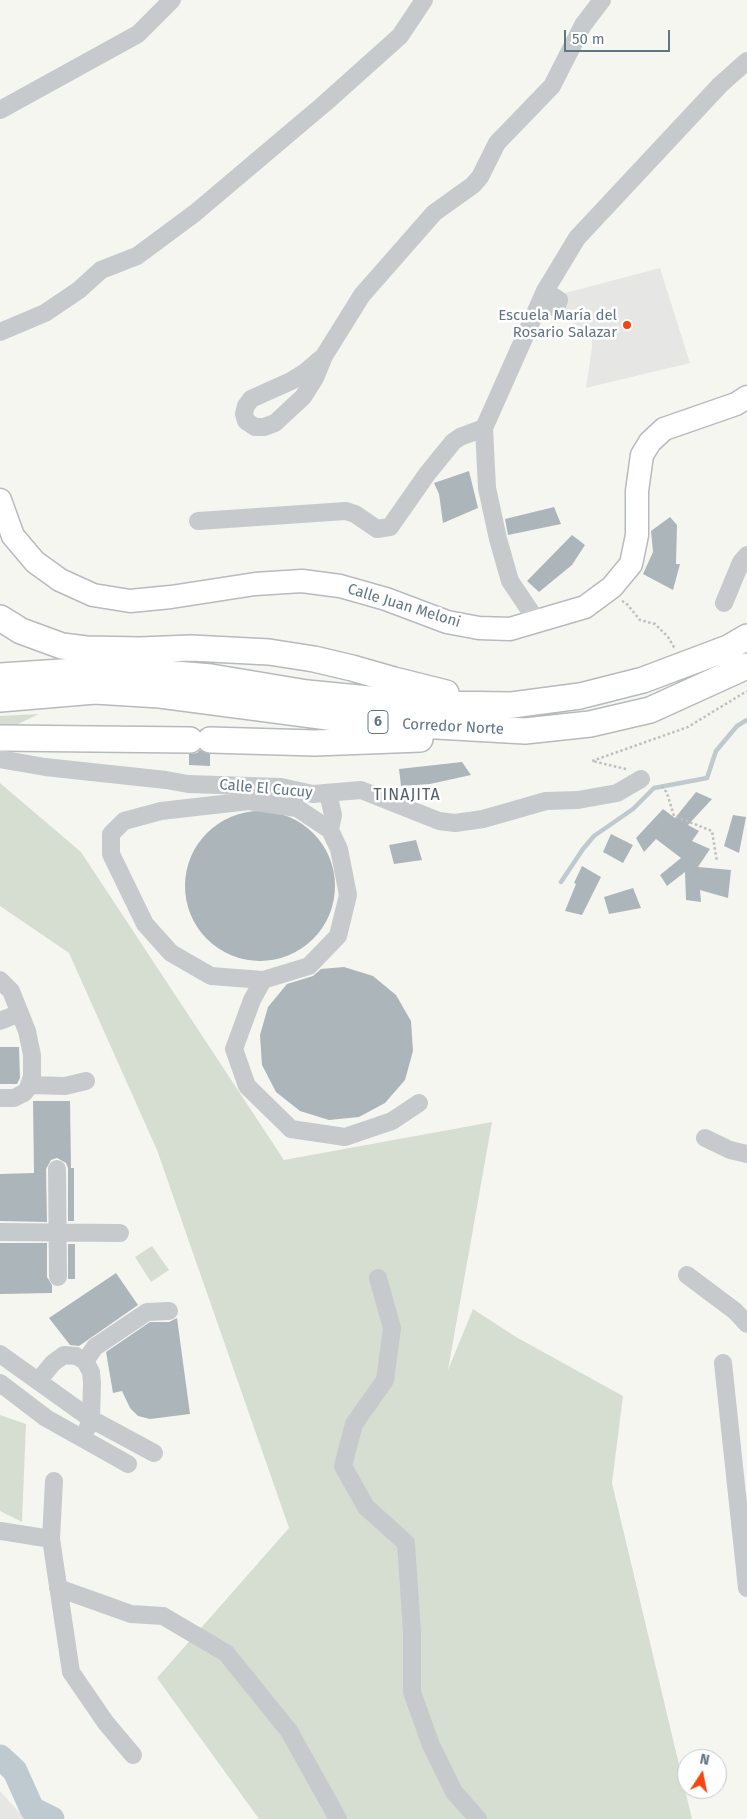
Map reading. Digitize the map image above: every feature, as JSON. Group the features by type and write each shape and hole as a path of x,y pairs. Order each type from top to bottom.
{"highway":[{"path":"0,618 28,634 62,646 86,649 140,650 191,648 269,652 314,659 447,693 512,705"},
{"name":"Corredor Norte","path":"0,676 92,670 163,672 211,677 307,693 369,699 438,704 512,705 580,696 643,680 728,648 747,637"},
{"name":"Corredor Norte","path":"0,699 94,692 160,695 366,722 524,731 590,724 650,710 747,666"},
{"path":"0,738 315,743 401,740 524,731"}],"main road":[{"name":"Calle Juan Meloni","path":"0,500 13,536 35,562 60,580 93,595 130,600 171,598 255,584 302,581 340,586 386,599 447,622 479,628 510,629 586,607 612,587 631,564 637,535 637,491 642,455 650,442 664,429 736,404 747,397"}],"street":[{"path":"0,110 138,34 172,0"},
{"path":"0,332 45,313 80,290 101,270 137,256 195,213 316,111 400,36 424,0"},
{"path":"324,356 298,377 251,399 246,406 244,414 246,421 255,427 264,428 275,422 303,397 315,378 324,356 362,295 434,213 476,181 497,143 549,90 583,24 602,0"},
{"path":"537,621 510,581 498,539 487,488 484,428 545,291 577,238 720,84 747,61"},
{"path":"545,291 559,300 556,308"},
{"path":"198,520 346,511 355,514 377,529 390,527 427,474 453,442 460,437 484,428"},
{"path":"724,603 741,562 747,555"},
{"name":"Calle El Cucuy","path":"0,759 44,767 188,784 281,787 313,794 361,790 439,821 455,823 483,819 546,801 578,800 617,793 641,779"},
{"path":"328,793 333,815 330,830"},
{"path":"249,801 297,808 330,830 339,849 348,895 338,936 309,966 263,980 211,976 171,953 145,924 111,854 112,834 124,821 161,811 249,801"},
{"path":"0,980 11,991 27,1031 32,1054 30,1085 20,1096 0,1098"},
{"path":"263,980 252,1000 234,1049 247,1086 291,1129 345,1137 392,1121 419,1104"},
{"path":"0,1021 20,1013"},
{"path":"30,1085 65,1086 86,1081"},
{"path":"705,1138 730,1150 747,1154"},
{"path":"57,1169 58,1277"},
{"path":"0,1232 120,1233"},
{"path":"687,1274 736,1311 747,1324"},
{"path":"378,1278 392,1328 385,1380 354,1424 344,1466 366,1507 406,1543 412,1632 412,1692 431,1745 454,1792 478,1819"},
{"path":"85,1361 95,1347 147,1312 169,1311"},
{"path":"0,1354 91,1419 154,1453"},
{"path":"38,1381 53,1362 64,1355 76,1356 85,1361 91,1372 91,1419 82,1439"},
{"path":"722,1363 747,1588"},
{"path":"0,1383 46,1418 128,1464"},
{"path":"54,1481 51,1539 71,1672 106,1723 133,1755"},
{"path":"0,1531 51,1539"},
{"path":"58,1588 131,1614 163,1616 226,1653 289,1731 338,1819"}],"path":[{"path":"604,593 626,603 640,620 655,624 668,637 674,647 682,647"},
{"path":"641,779 637,774 625,769 592,761 688,727 747,691"},
{"path":"662,786 667,793 674,816 712,830 717,862"}],"shaded area":[{"name":"Escuela María del Rosario Salazar","path":"660,268 690,363 586,388 592,347 592,333 561,317 565,293"},
{"path":"39,714 16,725 0,729 0,716"},
{"path":"0,783 81,852 284,1160 492,1122 448,1370 473,1309 516,1337 623,1396 612,1483 677,1756 677,1799 687,1799 692,1819 259,1819 157,1678 289,1528 157,1150 69,953 0,906"},
{"path":"152,1246 169,1270 151,1282 135,1257"},
{"path":"0,1415 26,1424 22,1522 0,1511"},
{"path":"0,1791 25,1819 0,1819"}],"building":[{"path":"469,471 478,508 443,523 439,494 434,483"},
{"path":"554,507 561,524 508,535 505,519"},
{"path":"670,517 677,525 676,564 680,564 673,590 643,574 653,552 651,531"},
{"path":"572,535 585,545 572,565 539,592 527,581"},
{"path":"200,750 210,754 210,766 189,765 189,754 197,753"},
{"path":"462,762 471,775 430,784 401,786 399,769"},
{"path":"696,792 712,799 688,825 699,831 692,841 710,849 698,867 731,870 728,898 700,890 701,902 686,900 685,872 667,886 660,875 681,858 656,839 644,852 636,838 663,809 675,818"},
{"path":"260,811 275,812 289,816 302,823 313,833 323,844 330,857 334,871 334,901 330,915 323,928 313,939 302,949 289,956 275,960 260,961 245,960 231,956 218,949 207,939 197,928 190,915 186,901 185,886 186,871 190,857 197,844 207,833 218,823 231,816 245,812"},
{"path":"733,815 746,817 739,853 724,846"},
{"path":"611,834 633,845 623,863 603,852"},
{"path":"416,840 422,860 394,864 389,845"},
{"path":"582,866 601,877 582,915 565,911"},
{"path":"633,888 641,908 609,914 604,897"},
{"path":"344,967 373,976 396,995 411,1021 413,1051 405,1080 385,1103 359,1117 329,1120 300,1111 276,1092 262,1065 260,1035 268,1007 287,984 313,976 321,969"},
{"path":"0,1047 19,1047 20,1078 17,1084 0,1084"},
{"path":"33,1101 70,1101 71,1168 74,1168 74,1221 68,1221 68,1168 66,1163 57,1158 51,1160 46,1169 47,1222 0,1221 0,1174 34,1173"},
{"path":"0,1243 47,1243 47,1277 52,1285 52,1293 0,1294"},
{"path":"68,1244 75,1244 75,1279 68,1279"},
{"path":"116,1273 138,1305 79,1346 70,1345 49,1318"},
{"path":"177,1318 190,1414 150,1419 138,1416 130,1408 122,1391 113,1393 106,1352 150,1322 169,1322"}],"waterway":[{"path":"561,882 594,836 633,809 654,788 707,778 716,751 737,726 747,720"},
{"path":"0,1757 15,1771 32,1809 52,1819"}],"place":[{"name":"Escuela María del Rosario Salazar","path":"627,325"}],"district":[{"name":"TINAJITA","path":"407,796"}]}
